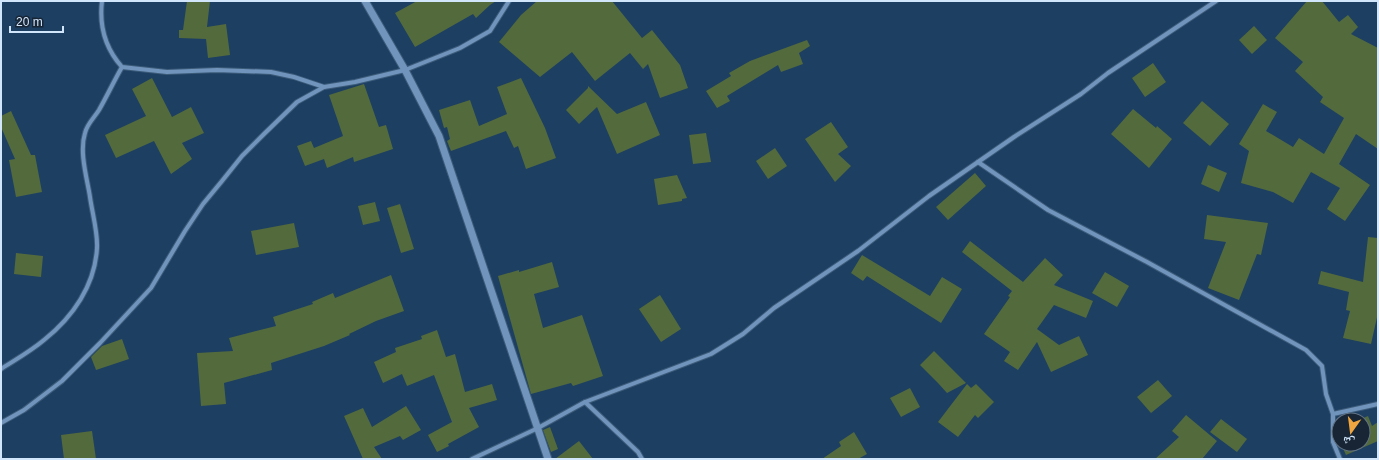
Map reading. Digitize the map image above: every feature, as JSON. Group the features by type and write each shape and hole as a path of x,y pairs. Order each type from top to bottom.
{"street":[{"path":"102,1 102,28 113,57 122,67 167,72 217,70 271,72 294,77 324,87"},
{"path":"365,1 405,70 439,136 548,459"},
{"path":"1,423 24,410 62,381 100,344 151,288 203,204 242,156 297,102 324,87 354,82 405,70 460,48 490,31 509,1"},
{"path":"472,459 538,428 585,402 711,354 743,334 774,308 858,251 929,196 1216,1"},
{"path":"1,369 43,341 58,328 71,314 83,297 92,276 96,262 97,246 84,158 84,141 88,126 122,67"},
{"path":"978,162 1048,210 1147,262 1306,350 1322,366 1326,394 1332,412"},
{"path":"585,402 638,452 642,459"},
{"path":"1342,412 1378,404"}],"building":[{"path":"187,1 210,1 207,27 226,24 230,55 208,58 206,39 179,38 179,30 183,30"},
{"path":"417,1 496,1 476,18 473,14 415,47 395,13"},
{"path":"537,1 612,1 642,38 652,30 680,65 688,88 660,98 648,64 643,69 630,53 595,81 572,52 540,77 499,42 521,15"},
{"path":"1307,1 1322,1 1339,22 1348,15 1358,27 1351,34 1378,48 1378,149 1356,134 1339,164 1370,185 1345,221 1327,209 1340,188 1311,172 1293,203 1273,192 1241,183 1249,151 1239,144 1263,104 1277,112 1266,131 1293,147 1299,138 1324,154 1344,118 1320,102 1323,97 1295,71 1303,62 1275,38"},
{"path":"1254,26 1267,40 1252,54 1239,40"},
{"path":"807,40 810,46 799,53 803,64 781,72 778,65 727,96 730,101 717,108 706,91 731,76 729,73 750,61"},
{"path":"1153,63 1166,82 1145,97 1132,78"},
{"path":"152,78 172,117 191,107 204,133 182,143 192,159 171,174 154,141 116,158 105,135 146,116 132,89"},
{"path":"521,78 545,128 556,158 526,169 518,146 514,148 506,131 451,151 447,141 450,139 447,127 444,128 439,110 470,100 479,126 507,114 497,87"},
{"path":"364,84 379,127 386,125 393,149 354,162 353,157 327,168 324,159 305,166 297,146 311,141 314,148 343,136 329,95"},
{"path":"588,86 617,114 646,102 660,135 617,154 597,107 579,124 566,110 588,88"},
{"path":"1202,101 1229,124 1210,146 1183,123"},
{"path":"1133,109 1172,139 1149,168 1111,134"},
{"path":"11,111 31,155 35,155 42,192 16,197 9,160 15,159 1,127 1,116"},
{"path":"831,122 848,147 838,154 851,166 835,182 805,139"},
{"path":"706,133 711,162 693,164 689,135"},
{"path":"775,148 787,166 768,179 756,161"},
{"path":"1208,165 1227,173 1219,192 1201,184"},
{"path":"975,173 986,186 948,220 936,207"},
{"path":"677,175 687,198 682,199 682,201 658,205 654,179"},
{"path":"375,202 380,221 363,225 358,206"},
{"path":"400,204 414,249 401,253 387,208"},
{"path":"1207,215 1268,223 1261,255 1257,254 1239,300 1208,288 1226,242 1204,239"},
{"path":"294,223 299,247 256,255 251,231"},
{"path":"1368,237 1378,238 1378,313 1371,344 1343,338 1350,311 1346,310 1349,292 1318,284 1321,271 1363,282"},
{"path":"970,241 1023,282 1045,258 1063,275 1054,285 1093,301 1086,318 1054,305 1037,329 1059,345 1079,336 1088,355 1051,372 1037,342 1018,370 1004,361 1010,352 984,334 1010,297 1008,296 1012,291 962,252"},
{"path":"16,253 43,256 41,277 14,274"},
{"path":"862,255 930,296 942,277 962,289 941,323 867,276 863,281 851,273"},
{"path":"552,262 559,287 534,294 543,328 582,315 603,376 573,386 571,383 531,394 498,276 519,270 519,272"},
{"path":"1105,272 1129,286 1117,307 1092,293"},
{"path":"391,275 404,311 376,321 349,334 350,335 324,346 271,363 272,370 224,383 226,404 201,406 197,353 233,351 229,338 276,326 273,317 313,304 312,302 333,293 335,298"},
{"path":"660,295 681,329 661,342 639,309"},
{"path":"437,330 446,357 455,354 465,392 492,384 497,400 469,408 479,427 448,444 449,446 437,452 428,435 452,422 434,375 407,386 402,374 383,383 374,362 396,352 395,348 422,339 421,336"},
{"path":"122,339 129,359 96,370 91,357 102,346"},
{"path":"934,351 966,383 947,393 920,365"},
{"path":"1158,380 1172,396 1151,413 1137,397"},
{"path":"967,384 971,388 976,384 994,402 978,418 975,415 958,437 938,422"},
{"path":"910,388 920,407 901,417 890,398"},
{"path":"406,406 421,430 403,440 400,436 374,447 382,459 363,459 344,416 363,408 372,427"},
{"path":"1186,415 1217,441 1202,459 1155,459 1179,437 1172,431"},
{"path":"1221,419 1247,439 1237,452 1210,432"},
{"path":"1378,422 1378,441 1371,444 1371,424 1372,426"},
{"path":"550,427 558,449 551,452 543,430"},
{"path":"92,431 96,459 64,459 61,435"},
{"path":"854,432 867,454 858,459 822,459 841,446 839,442"},
{"path":"579,441 593,459 555,459"},
{"path":"1345,452 1353,452 1346,455"}]}
